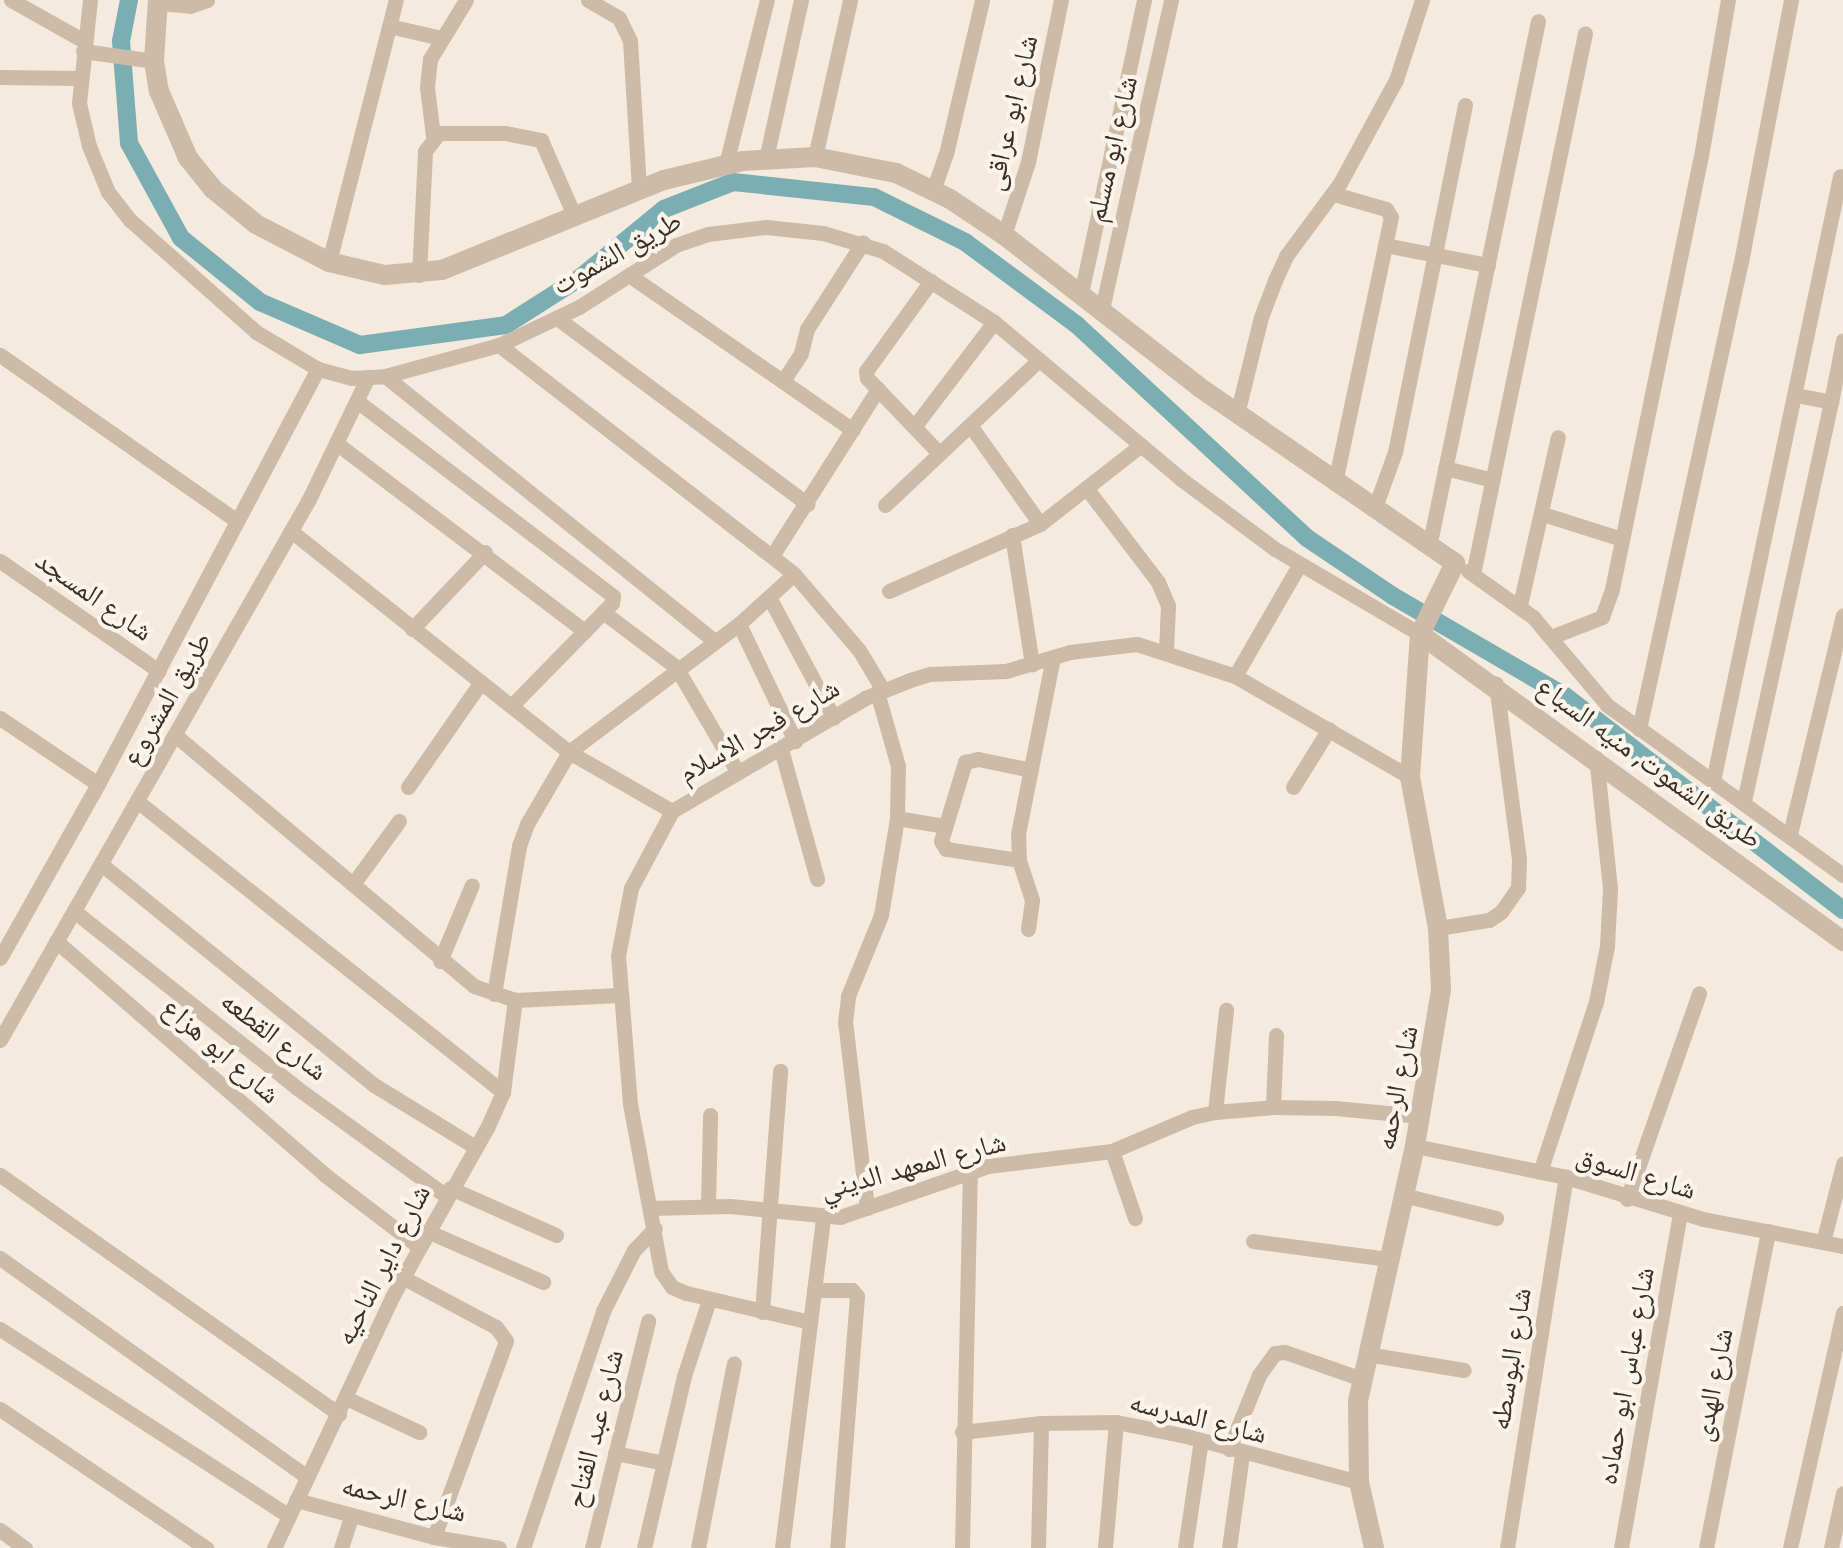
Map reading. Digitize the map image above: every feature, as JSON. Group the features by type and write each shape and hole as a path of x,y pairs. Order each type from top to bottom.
{"street":[{"path":"10,0 89,48 154,60"},
{"name":"طريق الشموت","path":"90,0 89,48 79,78 88,146 108,192 130,220 256,332 318,369 377,377 499,345 557,318 676,245 737,229 794,229 863,242 994,322 1141,445 1299,565 1422,628"},
{"path":"158,1 190,6 207,0"},
{"path":"329,262 396,0"},
{"path":"419,275 425,151 432,136 426,75 441,38 466,0"},
{"path":"588,0 619,18"},
{"path":"624,0 619,18 634,63 639,190"},
{"path":"726,164 766,0"},
{"path":"766,159 801,0"},
{"path":"815,157 850,0"},
{"path":"933,191 982,0"},
{"name":"شارع ابو عراقى","path":"1004,235 1028,162 1062,0"},
{"path":"1081,294 1144,0"},
{"name":"شارع ابو مسلم","path":"1102,309 1171,0"},
{"path":"1237,414 1260,317 1275,280 1286,256 1334,194 1396,80 1422,0"},
{"path":"1551,638 1602,617 1622,539 1702,156 1728,0"},
{"path":"1639,729 1742,262 1791,0"},
{"name":"طريق الشموت","path":"158,1 154,60 170,126 188,158 213,189 256,224 329,262 362,272 419,275 442,270 639,190 726,164 815,157 896,173 1004,235 1237,414 1464,568"},
{"path":"1429,546 1538,21"},
{"path":"389,26 441,38"},
{"path":"1422,628 1442,590 1464,568 1493,480 1585,33"},
{"path":"1,76 28,80 79,78"},
{"path":"1374,510 1390,470 1465,106"},
{"path":"432,136 446,132 505,134 542,140 574,215"},
{"path":"1713,781 1840,176"},
{"path":"1334,194 1390,212 1335,484"},
{"path":"783,382 801,353 807,330 863,242"},
{"path":"1386,245 1488,266"},
{"path":"629,275 853,430"},
{"path":"930,281 869,366 868,378 939,453"},
{"path":"557,318 807,504"},
{"path":"914,426 994,322"},
{"path":"1744,802 1843,340"},
{"path":"499,345 794,574 852,642 880,691 898,766 897,818 881,915 846,1006 850,1083 867,1208"},
{"path":"0,355 238,521"},
{"path":"884,505 1039,360"},
{"name":"طريق المشروع","path":"0,958 98,784 318,369"},
{"path":"377,377 499,466 715,641"},
{"name":"طريق المشروع","path":"0,1040 291,532 357,401 377,377"},
{"path":"772,556 878,389"},
{"path":"1796,395 1831,402"},
{"path":"357,401 609,591 614,599 512,705"},
{"path":"970,424 1040,524"},
{"path":"1520,606 1544,514 1558,437"},
{"path":"336,443 585,631"},
{"path":"889,592 1040,524 1141,445"},
{"path":"480,492 499,466"},
{"path":"1445,468 1493,480"},
{"path":"1087,489 1158,582 1168,606 1166,650"},
{"path":"1544,514 1622,539"},
{"path":"291,532 569,752 672,812"},
{"path":"1012,535 1032,664"},
{"path":"412,629 485,552"},
{"name":"شارع المسجد","path":"0,561 159,671"},
{"path":"1234,676 1299,565"},
{"name":"طريق الشموت, منيه السباع","path":"1464,568 1520,606 1551,638 1590,689 1639,729 1843,875"},
{"path":"494,994 520,846 527,824 569,752 676,667 739,624 794,574"},
{"path":"769,598 834,718"},
{"path":"603,612 676,667 738,771"},
{"path":"1790,834 1843,616"},
{"path":"739,624 788,745 817,879"},
{"name":"طريق الشموت, منيه السباع","path":"1422,628 1843,941"},
{"name":"شارع الرحمه","path":"1374,1548 1359,1482 1362,1378 1415,1146 1441,990 1438,928 1410,777 1422,628"},
{"name":"شارع فجر الاسلام","path":"810,1322 709,1300 665,1280 630,1104 619,995 623,913 640,864 672,812 880,691 930,674 1006,670 1111,646 1166,650 1234,676 1410,777"},
{"path":"1028,929 1032,900 1019,860 1018,834 1053,657"},
{"path":"408,787 481,682"},
{"path":"1438,928 1489,920 1502,912 1518,888 1519,859 1496,684"},
{"path":"0,718 98,784"},
{"path":"1293,787 1329,729"},
{"path":"175,735 440,961 494,994 515,1000 619,995"},
{"path":"1540,1172 1596,1002 1607,946 1610,888 1596,758"},
{"path":"1019,860 946,849 941,841 966,762 978,759 1031,770"},
{"path":"137,801 503,1092"},
{"path":"897,818 944,826"},
{"path":"353,884 399,821"},
{"path":"101,864 374,1084 475,1148"},
{"path":"440,961 472,885"},
{"name":"شارع القطعه","path":"74,910 297,1088 448,1192 556,1235"},
{"name":"شارع ابو هزاع","path":"56,941 355,1199 418,1246"},
{"path":"1628,1198 1699,992"},
{"name":"شارع داير الناحيه","path":"274,1548 402,1277 503,1092 515,1000"},
{"path":"1216,1112 1226,1010"},
{"path":"1273,1107 1276,1035"},
{"path":"762,1312 780,1071"},
{"name":"شارع المعهد الديني","path":"651,1208 708,1206 823,1219 867,1208 970,1171 1112,1151 1192,1117 1216,1112 1273,1107 1420,1116"},
{"path":"708,1206 710,1115"},
{"name":"شارع السوق","path":"1415,1146 1566,1178 1680,1212 1843,1246"},
{"path":"1112,1151 1135,1218"},
{"path":"1823,1242 1843,1164"},
{"path":"962,1548 970,1171"},
{"path":"0,1175 339,1414"},
{"name":"شارع البوسطه","path":"1506,1548 1566,1178"},
{"path":"1403,1196 1496,1218"},
{"name":"شارع عباس ابو حماده","path":"1622,1548 1680,1212"},
{"path":"782,1548 823,1219"},
{"path":"523,1548 603,1310 634,1250 655,1228"},
{"path":"427,1231 544,1282"},
{"name":"شارع الهدى","path":"1706,1548 1768,1231"},
{"path":"1253,1241 1388,1260"},
{"path":"0,1258 307,1477"},
{"path":"402,1277 496,1327 506,1341 434,1537"},
{"path":"814,1290 852,1290 857,1296 837,1548"},
{"path":"644,1548 690,1351 709,1300"},
{"path":"1790,1548 1843,1313"},
{"name":"شارع عبد الفتاح","path":"592,1548 648,1322"},
{"path":"0,1329 289,1516"},
{"path":"1229,1548 1236,1452 1259,1376 1275,1353 1285,1352 1362,1378"},
{"path":"1366,1354 1464,1370"},
{"path":"698,1548 734,1362"},
{"path":"346,1398 419,1432"},
{"path":"0,1409 206,1548"},
{"path":"1105,1548 1116,1422"},
{"name":"شارع المدرسه","path":"962,1432 1041,1423 1116,1422 1359,1482"},
{"path":"1038,1548 1041,1423"},
{"path":"1186,1548 1201,1440"},
{"path":"615,1453 664,1463"},
{"path":"1831,1548 1843,1492"},
{"name":"شارع الرحمه","path":"296,1500 460,1545 499,1548"},
{"path":"341,1548 352,1517"},
{"path":"0,1530 25,1548"}],"waterway":[{"path":"129,0 121,41 129,143 181,238 260,302 360,345 506,325 581,277 664,209 733,182 874,197 965,242 1077,325 1307,538 1393,596 1565,696 1843,910"}]}
